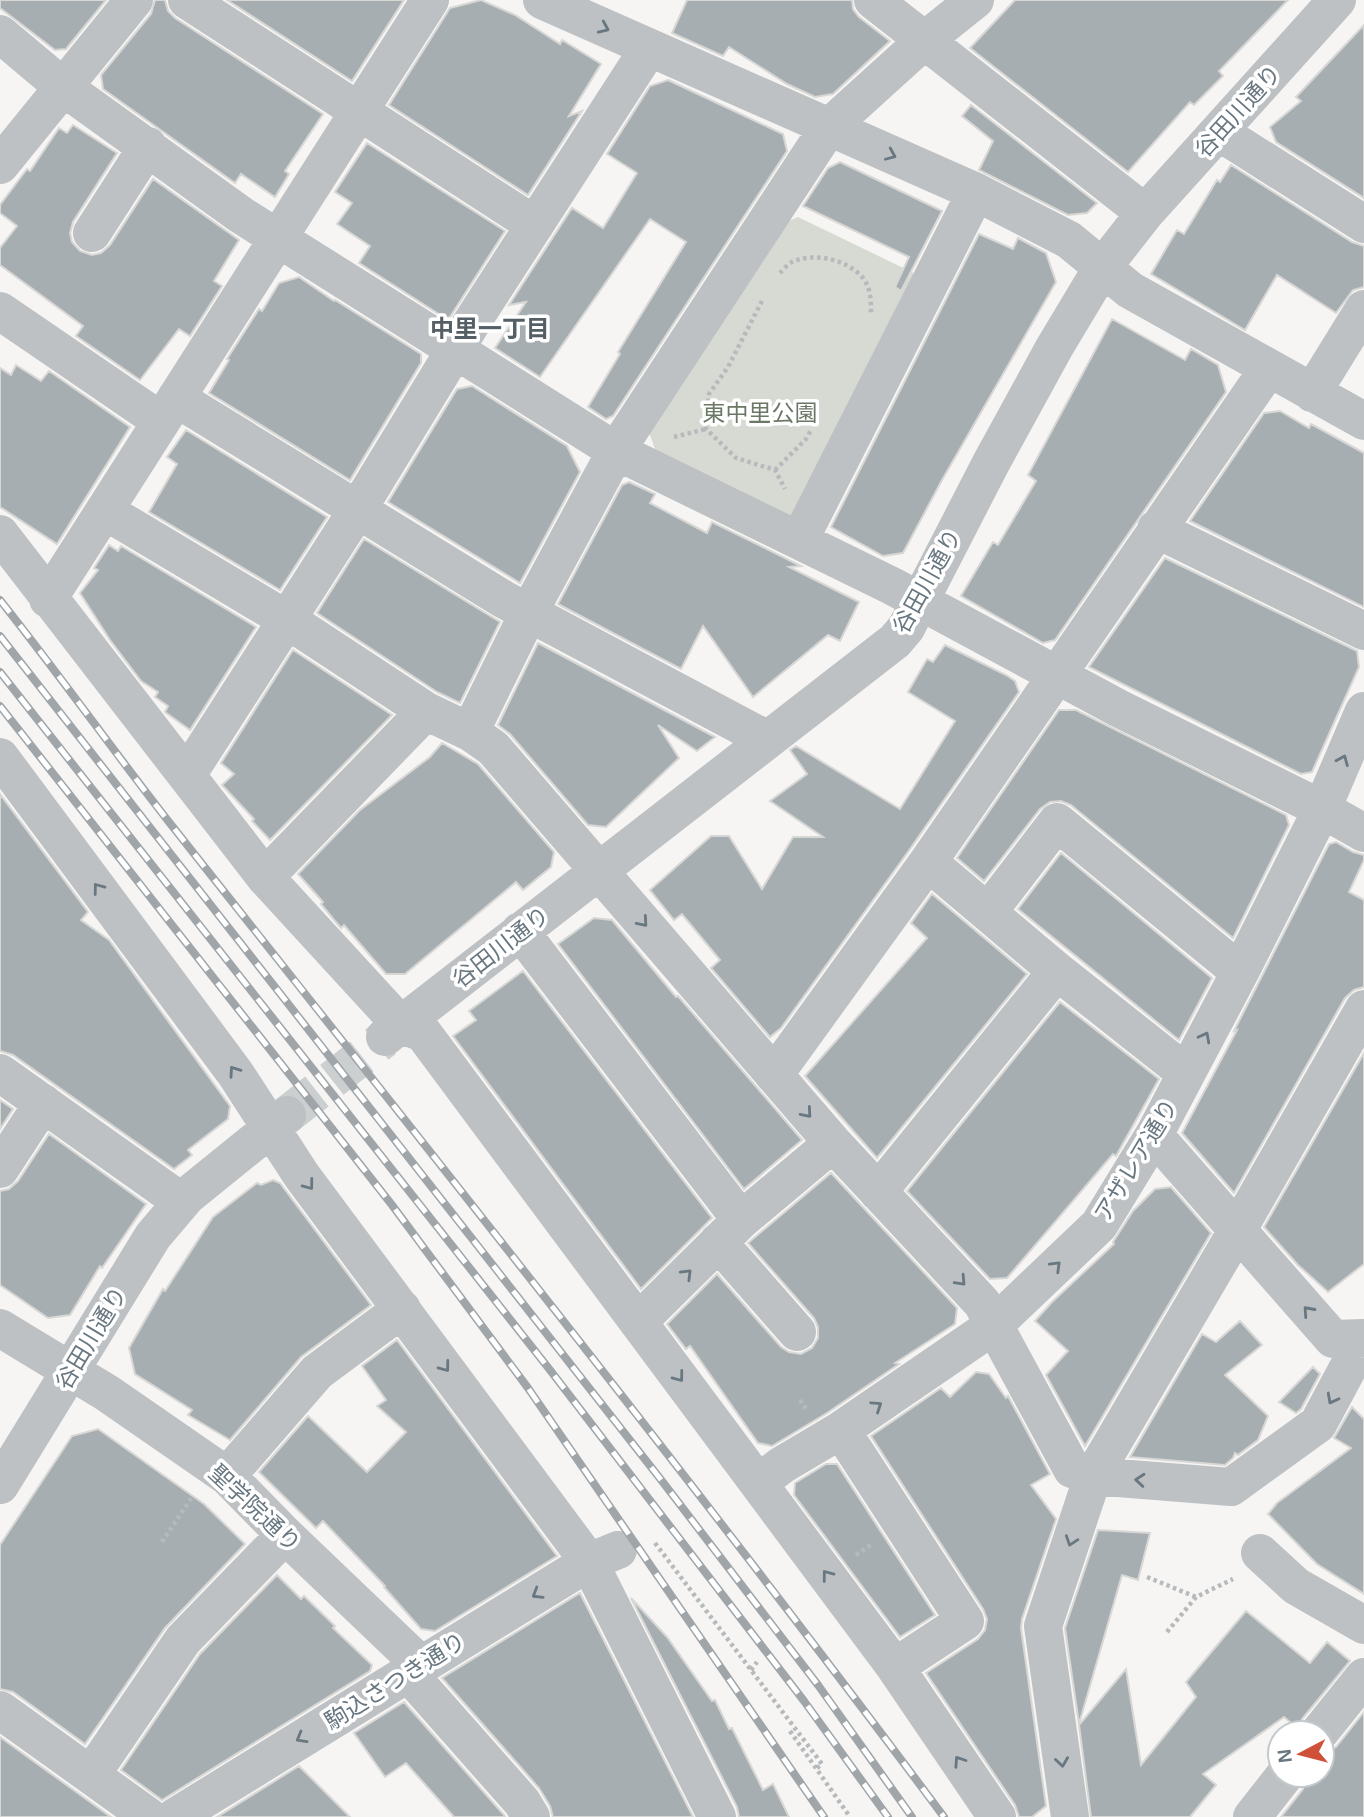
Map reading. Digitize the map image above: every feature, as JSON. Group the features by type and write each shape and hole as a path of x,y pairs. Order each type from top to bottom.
{"street":[{"path":"0,165 134,0"},
{"path":"187,0 535,225"},
{"path":"48,599 430,0"},
{"path":"542,0 976,192 1069,240 1130,290 1364,421"},
{"path":"873,0 1144,213"},
{"path":"470,732 528,614 616,451 828,128 925,40 975,0"},
{"name":"谷田川通り","path":"393,1032 895,641 906,628 991,463 1067,324 1102,268 1144,213 1337,0"},
{"path":"0,34 63,87 276,238 616,451 803,535 1058,676 1322,809 1364,833"},
{"path":"187,775 649,48"},
{"path":"1219,132 1364,224"},
{"path":"92,233 148,146"},
{"path":"803,535 976,192"},
{"path":"1312,393 1364,309"},
{"path":"0,311 169,410 358,509 528,614 766,739"},
{"path":"774,1075 928,862 1269,369"},
{"path":"105,511 286,619 426,711 470,732 493,748 833,1143 982,1303 1072,1469 1093,1476 1231,1488 1318,1424 1364,1338"},
{"path":"1156,529 1364,631"},
{"path":"0,534 265,877 393,1032 423,1033 895,1667 997,1817"},
{"path":"265,877 426,711"},
{"name":"アザレア通り","path":"758,1483 993,1326 1099,1225 1154,1135 1240,972 1322,809 1364,711"},
{"path":"0,757 235,1073 278,1122 302,1176 402,1309 618,1549 717,1817"},
{"path":"988,912 1058,822 1240,972"},
{"path":"928,862 1057,971 1186,1073"},
{"path":"520,931 797,1332"},
{"path":"878,1192 1057,971"},
{"path":"1070,1817 1043,1626 1093,1476 1364,1009"},
{"path":"0,1073 182,1202"},
{"path":"0,1169 43,1103"},
{"name":"谷田川通り","path":"1,1482 153,1236 182,1202 278,1122"},
{"path":"1154,1135 1334,1339 1364,1338"},
{"path":"638,1322 729,1231 833,1143"},
{"path":"227,1476 317,1372 402,1309"},
{"name":"聖学院通り","path":"0,1328 70,1373 107,1393 227,1476 414,1669 522,1802 531,1817"},
{"path":"841,1430 965,1621 895,1667"},
{"path":"90,1775 183,1640 285,1535"},
{"name":"駒込さつき通り","path":"175,1817 414,1669 618,1549"},
{"path":"1264,1558 1296,1586 1364,1625"},
{"path":"1330,1719 1364,1676"},
{"path":"0,1710 149,1817"},
{"path":"1252,1817 1274,1789"}],"path":[{"path":"774,278 792,262 816,257 839,261 863,278 872,299 870,318"},
{"path":"768,290 728,367 709,394 706,429 736,458 775,470 803,535"},
{"path":"775,470 806,439 812,428"},
{"path":"162,1542 193,1496"},
{"path":"826,1575 901,1524"},
{"path":"618,1549 751,1670 822,1764 817,1768"},
{"path":"1167,1632 1196,1597 1264,1558"},
{"path":"1147,1577 1196,1597"},
{"path":"751,1670 757,1662"},
{"path":"789,1731 850,1817"}],"green space":[{"name":"東中里公園","path":"798,217 924,278 805,512 781,520 657,455 648,429 784,223"}],"building":[{"path":"0,0 106,0 66,49 55,50 0,8"},
{"path":"155,0 165,0 168,11 175,18 323,114 285,171 289,174 275,197 241,174 235,183 103,89 101,75 151,14"},
{"path":"227,0 404,0 352,81"},
{"path":"481,0 515,15 560,44 562,40 601,64 569,116 582,111 528,195 389,105 450,8"},
{"path":"687,0 852,0 853,9 859,17 890,41 833,94 815,97 787,84 729,47 723,56 672,33"},
{"path":"1015,0 1288,0 1219,71 1223,76 1194,105 1190,102 1128,172 970,48"},
{"path":"1364,25 1364,198 1276,142 1270,127 1301,101 1296,97"},
{"path":"668,80 783,134 787,151 613,416 606,419 588,407 620,354 618,352 686,242 650,219 540,377 495,348 526,302 509,305 572,208 603,228 637,173 607,154 650,86"},
{"path":"971,105 1097,203 1087,213 1068,215 979,170 993,141 962,116"},
{"path":"73,125 117,153 73,222 70,233 72,242 80,251 92,255 101,253 110,245 153,179 239,240 214,281 222,286 190,336 179,329 140,380 76,336 83,326 0,265 0,248 17,226 0,213 0,205 27,169 30,171 59,128 67,133"},
{"path":"367,143 505,231 450,317 445,318 359,263 370,246 337,224 352,203 335,192"},
{"path":"840,162 942,211 901,291 895,287 909,257 803,206 828,168"},
{"path":"1231,165 1352,242 1364,246 1364,287 1353,290 1336,313 1277,275 1245,330 1151,274 1177,230 1184,234 1217,180 1220,182"},
{"path":"979,234 1013,249 1018,238 1046,253 1056,282 903,553 883,556 831,527"},
{"path":"299,277 421,354 421,363 350,480 209,393 229,360 227,359 279,283"},
{"path":"1112,319 1185,360 1191,349 1218,365 1226,392 1055,640 1043,643 961,596 993,542 998,545 1036,481 1028,475"},
{"path":"16,365 41,381 49,371 130,427 57,544 0,507 0,368 11,375"},
{"path":"472,386 567,446 580,472 520,583 388,502 457,389"},
{"path":"1280,411 1309,428 1311,424 1364,453 1364,607 1190,521 1264,413"},
{"path":"186,430 327,517 280,590 149,512 177,464 167,457"},
{"path":"629,482 655,494 650,503 707,533 712,522 801,566 789,567 859,602 840,641 828,635 753,697 703,626 681,669 558,604 622,485"},
{"path":"364,539 500,622 460,703 437,692 317,613"},
{"path":"109,545 118,551 121,546 256,627 190,730 165,712 168,706 155,697 158,692 141,681 110,640 80,593 98,570 94,568"},
{"path":"1165,558 1357,651 1359,667 1312,772 1301,774 1089,667"},
{"path":"538,643 715,737 697,751 658,725 679,758 606,827 588,825 510,734 498,725"},
{"path":"945,645 1006,675 1015,681 1019,692 781,1028 770,1037 711,968 720,960 682,914 674,920 650,890 711,836 729,836 762,889 793,837 823,837 770,801 807,774 790,750 796,746 900,809 955,721 908,692 927,659 933,662"},
{"path":"293,650 392,715 270,840 222,785 234,774 221,763"},
{"path":"1059,710 1076,710 1286,815 1289,825 1233,938 1071,805 1061,801 1050,802 1040,809 984,881 957,858"},
{"path":"442,743 478,764 554,852 551,867 523,890 516,882 405,974 386,974 344,925 341,928 321,904 323,902 298,874 360,810 430,757"},
{"path":"0,794 88,912 81,920 109,940 230,1106 228,1119 188,1150 192,1155 174,1169 13,1055 0,1051"},
{"path":"1336,842 1364,855 1349,892 1364,900 1364,987 1354,990 1345,998 1234,1193 1182,1133 1237,1030 1234,1031 1329,844"},
{"path":"1061,853 1212,978 1179,1040 1018,909"},
{"path":"932,894 1027,974 877,1158 805,1076 927,938 911,923"},
{"path":"594,918 612,920 802,1140 744,1189 558,944"},
{"path":"523,971 712,1218 641,1289 453,1036 476,1020 469,1011"},
{"path":"1060,1002 1159,1079 1116,1156 1113,1154 1007,1278 990,1279 907,1191"},
{"path":"1364,1053 1364,1264 1328,1292 1298,1265 1264,1227"},
{"path":"0,1100 13,1109 0,1129"},
{"path":"49,1134 146,1204 102,1268 100,1266 70,1315 48,1318 0,1285 0,1191 9,1189 18,1181"},
{"path":"831,1173 957,1308 955,1324 895,1363 899,1364 827,1413 772,1446 758,1443 690,1346 686,1349 667,1324 717,1274 781,1347 801,1354 812,1348 818,1338 818,1327 814,1318 748,1243"},
{"path":"273,1180 280,1183 371,1305 301,1357 230,1440 188,1415 192,1410 135,1374 129,1348 163,1289 165,1291 213,1217 257,1183 261,1185"},
{"path":"1171,1187 1211,1233 1085,1446 1046,1375 1068,1351 1035,1321 1114,1244 1133,1211 1155,1189"},
{"path":"1240,1321 1262,1345 1225,1375 1268,1416 1258,1440 1238,1455 1235,1453 1225,1465 1130,1457 1202,1334 1216,1342"},
{"path":"397,1340 557,1556 435,1631 421,1629 385,1586 323,1521 316,1528 259,1472 308,1416 367,1472 406,1432 377,1406 386,1400 362,1366"},
{"path":"1313,1367 1320,1374 1301,1409 1296,1413 1279,1402"},
{"path":"976,1372 989,1374 1006,1398 1008,1396 1050,1474 1031,1485 1056,1519 1021,1628 1046,1806 1032,1817 1019,1817 1015,1805 926,1673 978,1639 985,1630 987,1619 871,1436 941,1388 950,1397"},
{"path":"1352,1407 1364,1419 1364,1594 1317,1564 1268,1514 1277,1503 1351,1448 1334,1438"},
{"path":"98,1429 204,1504 245,1544 165,1628 85,1744 13,1692 0,1689 0,1545 72,1436"},
{"path":"826,1464 837,1464 935,1615 900,1637 794,1495 795,1483"},
{"path":"1098,1530 1150,1533 1138,1580 1122,1575 1079,1724 1065,1628"},
{"path":"277,1575 301,1599 304,1596 335,1626 333,1628 372,1665 370,1671 162,1800 121,1770 200,1654"},
{"path":"580,1593 693,1817 553,1817 539,1788 442,1678"},
{"path":"631,1598 667,1637 712,1701 715,1700 763,1790 773,1784 789,1817 739,1817 737,1807"},
{"path":"1246,1611 1310,1663 1327,1642 1350,1661 1302,1719 1266,1719 1266,1730 1203,1774 1216,1785 1190,1817 1091,1817 1079,1725 1126,1669 1141,1765 1196,1697 1186,1682"},
{"path":"404,1702 505,1817 454,1817 406,1763 385,1777 354,1733"},
{"path":"1364,1712 1364,1817 1281,1817 1303,1789 1336,1789 1336,1747"},
{"path":"0,1737 111,1817 0,1817"},
{"path":"299,1766 350,1817 217,1817"}],"tunnel":[{"path":"287,1115 384,1039"}],"railway":[{"path":"0,600 169,822 657,1441 944,1817"},
{"path":"0,636 662,1481 818,1685 912,1817"},
{"path":"0,672 550,1370 804,1701 888,1817"},
{"path":"0,706 392,1205 528,1388 824,1817"}],"district":[{"name":"中里一丁目","path":"490,329"}]}
